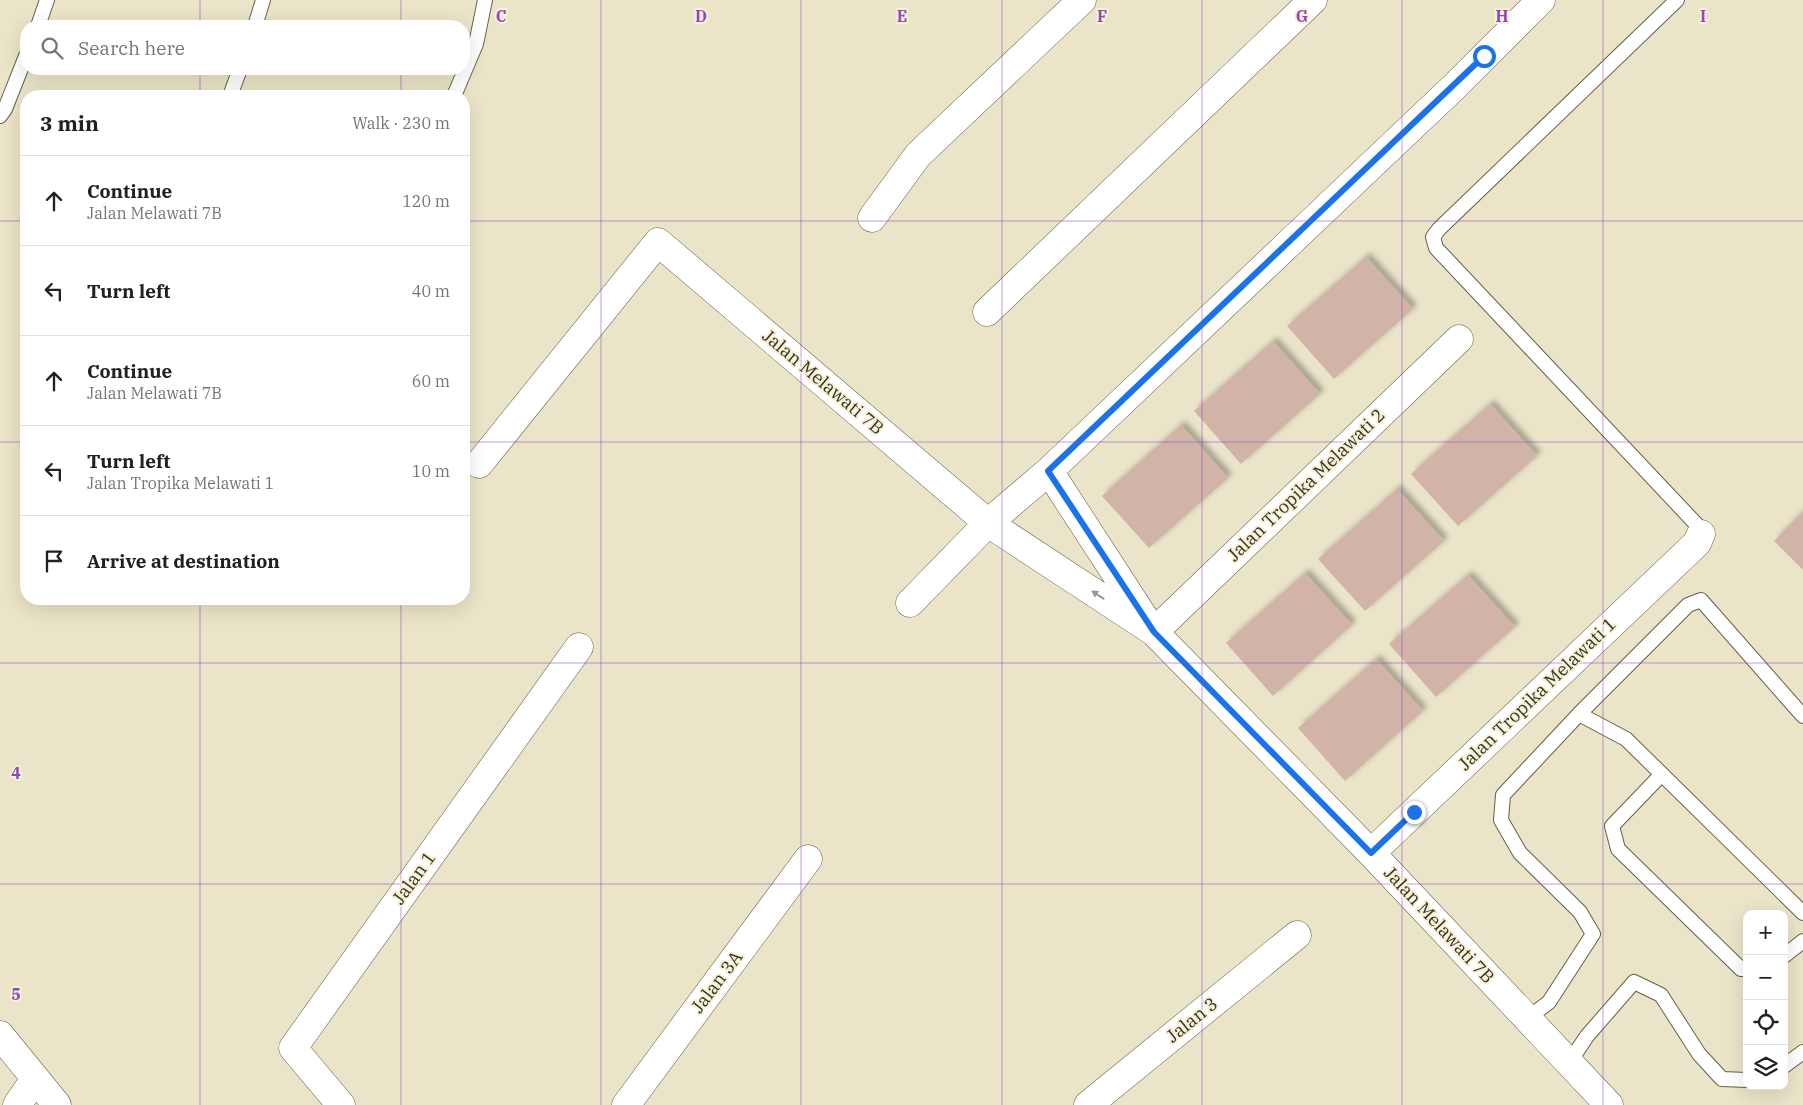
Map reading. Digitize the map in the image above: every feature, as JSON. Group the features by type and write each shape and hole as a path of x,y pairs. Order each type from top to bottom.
{"street":[{"path":"872,218 918,155 1082,0"},
{"path":"987,312 1313,0"},
{"path":"910,603 988,523 1048,471 1456,85 1540,0"},
{"name":"Jalan Melawati 7B","path":"480,464 658,242 988,523 1154,632 1371,853 1609,1105"},
{"name":"Jalan Tropika Melawati 2","path":"1154,632 1459,339"},
{"path":"1048,471 1154,632"},
{"name":"Jalan Tropika Melawati 1","path":"1371,853 1697,543 1701,534"},
{"name":"Jalan 1","path":"341,1105 293,1048 579,647"},
{"name":"Jalan 3A","path":"626,1105 808,859"},
{"name":"Jalan 3","path":"1088,1105 1296,935"},
{"path":"0,1035 56,1105"},
{"path":"17,1105 35,1079"}],"lane":[{"path":"40,20 47,0"},
{"path":"257,20 263,0"},
{"path":"470,58 476,44 485,0"},
{"path":"1677,0 1438,229 1433,237 1436,248 1698,526 1701,534"},
{"path":"0,116 5,109 20,71"},
{"path":"232,90 238,75"},
{"path":"457,90 463,75"},
{"path":"1527,1019 1549,1002 1593,934 1580,912 1520,853 1501,820 1503,795 1579,714 1688,605 1701,600 1803,716"},
{"path":"1579,714 1626,739 1803,913"},
{"path":"1662,774 1612,826 1618,849 1743,968"},
{"path":"1785,955 1803,941"},
{"path":"1569,1063 1587,1036 1634,982 1661,995 1698,1054 1722,1079 1743,1080"},
{"path":"1788,1063 1803,1052"}],"building":[{"path":"1366,257 1413,309 1334,379 1287,326"},
{"path":"1273,341 1320,394 1241,464 1194,411"},
{"path":"1490,404 1537,456 1458,526 1411,474"},
{"path":"1181,425 1228,478 1149,548 1102,496"},
{"path":"1397,489 1444,541 1365,611 1318,559"},
{"path":"1803,511 1803,570 1774,541"},
{"path":"1305,573 1352,625 1273,696 1226,643"},
{"path":"1468,575 1515,627 1436,697 1389,644"},
{"path":"1376,659 1423,711 1345,781 1298,728"}],"route":[{"path":"1414,812 1371,853 1154,632 1048,471 1456,85 1484,56"}]}
